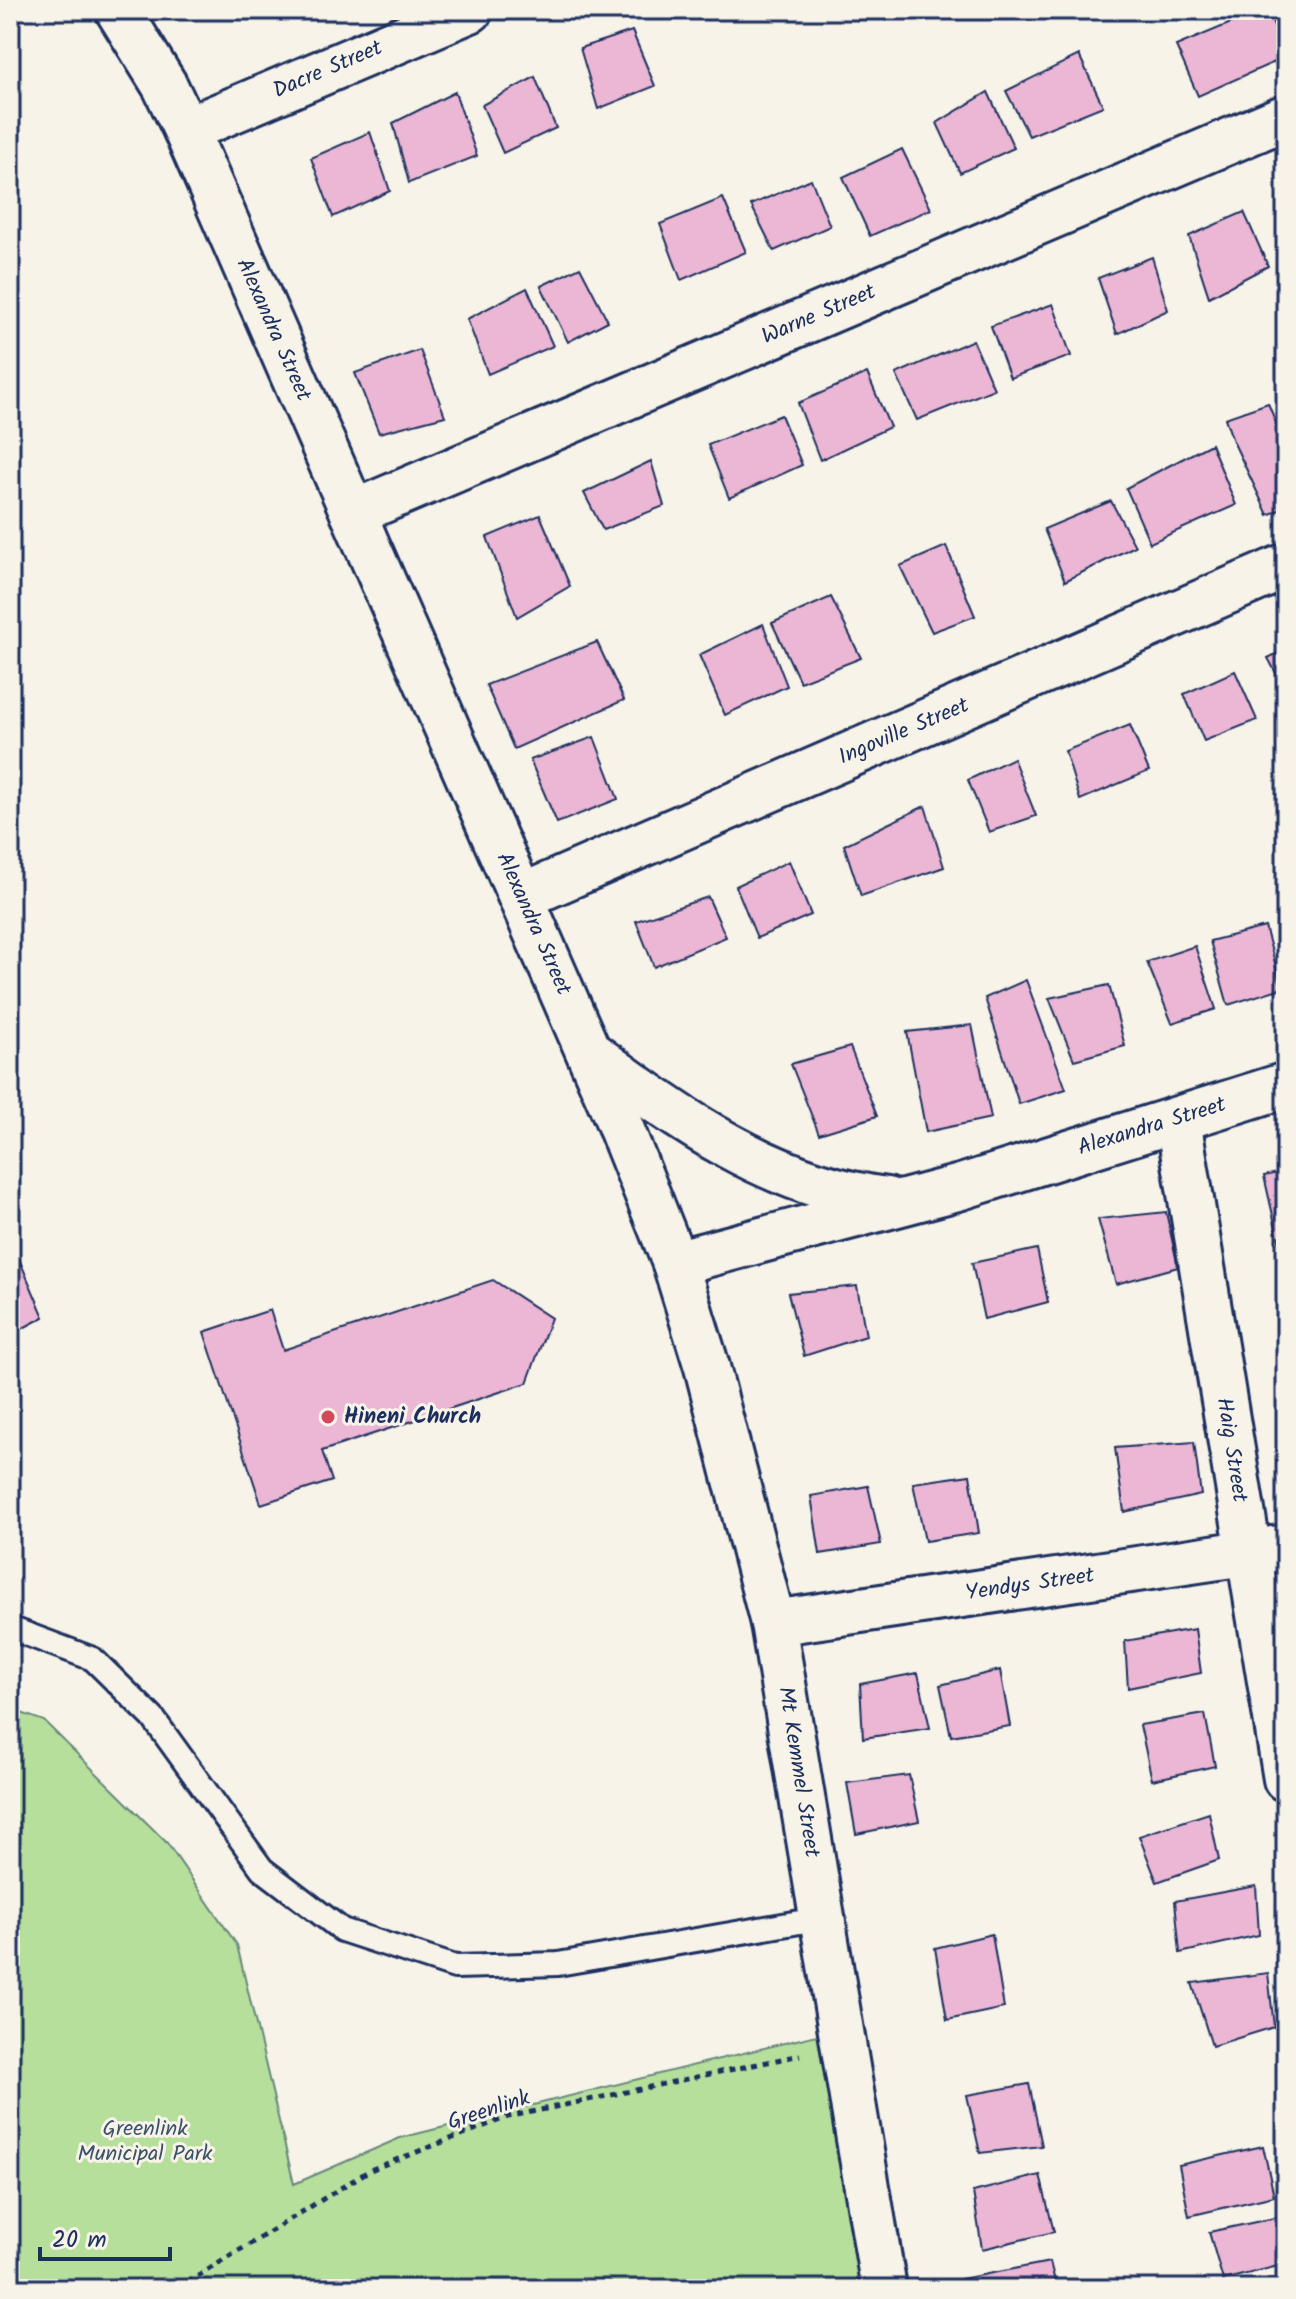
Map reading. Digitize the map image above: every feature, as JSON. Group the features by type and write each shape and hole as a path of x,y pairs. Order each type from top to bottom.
{"street":[{"name":"Alexandra Street","path":"118,10 165,86 186,130 588,1051 675,1263 961,1187 1286,1085"},
{"name":"Dacre Street","path":"186,130 470,10"},
{"name":"Warne Street","path":"353,513 1286,117"},
{"name":"Ingoville Street","path":"521,897 1286,566"},
{"path":"588,1051 670,1110 764,1165 832,1190 901,1201"},
{"name":"Haig Street","path":"1178,1120 1267,1550 1286,1779"},
{"name":"Mt Kemmel Street","path":"675,1263 703,1354 773,1623 884,2289"},
{"name":"Yendys Street","path":"773,1623 1267,1550"}],"lane":[{"path":"10,1628 93,1659 153,1718 262,1869 342,1930 455,1967 558,1964 823,1918"}],"path":[{"name":"Greenlink","path":"177,2289 370,2170 508,2117 844,2045"}],"green space":[{"name":"Greenlink Municipal Park","path":"10,1709 44,1721 167,1843 237,1945 294,2184 400,2138 861,2024 909,2289 10,2289"}],"building":[{"path":"1268,10 1286,57 1198,96 1176,46"},
{"path":"632,31 655,86 598,109 580,48"},
{"path":"1079,55 1103,106 1029,136 1006,91"},
{"path":"535,77 556,128 503,153 482,105"},
{"path":"455,92 477,156 409,183 393,123"},
{"path":"988,92 1014,148 960,173 937,123"},
{"path":"370,132 390,191 333,217 311,158"},
{"path":"902,149 931,209 870,236 843,177"},
{"path":"811,179 830,226 774,251 751,205"},
{"path":"723,198 746,252 681,280 660,224"},
{"path":"1244,212 1268,266 1209,297 1189,236"},
{"path":"1152,257 1168,310 1117,334 1098,278"},
{"path":"580,267 608,321 568,342 541,286"},
{"path":"527,288 553,346 488,374 467,319"},
{"path":"1053,304 1071,356 1010,378 991,326"},
{"path":"973,340 994,389 917,420 896,374"},
{"path":"420,350 445,416 379,433 355,373"},
{"path":"867,373 890,427 820,460 798,403"},
{"path":"1268,403 1280,433 1286,430 1286,507 1268,515 1225,418"},
{"path":"781,415 802,465 729,498 708,445"},
{"path":"1211,444 1236,505 1150,543 1126,488"},
{"path":"651,461 664,506 603,530 584,493"},
{"path":"1111,501 1135,546 1065,581 1044,529"},
{"path":"540,515 570,586 517,617 487,537"},
{"path":"946,546 975,616 932,632 900,566"},
{"path":"831,597 861,658 800,682 772,623"},
{"path":"763,624 787,686 725,715 699,655"},
{"path":"597,642 624,700 514,749 486,685"},
{"path":"1286,649 1286,692 1268,658"},
{"path":"1235,671 1257,720 1204,741 1184,694"},
{"path":"1130,725 1149,771 1080,800 1065,751"},
{"path":"594,737 618,799 557,823 530,760"},
{"path":"1013,758 1036,816 989,832 968,780"},
{"path":"925,806 944,867 861,896 844,845"},
{"path":"789,861 811,915 757,938 736,886"},
{"path":"708,897 726,937 654,967 636,921"},
{"path":"1265,927 1282,988 1228,1005 1210,941"},
{"path":"1195,946 1216,1009 1172,1023 1147,962"},
{"path":"1026,980 1066,1089 1019,1104 985,998"},
{"path":"1109,985 1125,1046 1074,1060 1049,998"},
{"path":"972,1025 991,1118 926,1132 907,1032"},
{"path":"850,1047 877,1116 819,1134 791,1064"},
{"path":"1286,1171 1286,1244 1280,1246 1264,1176"},
{"path":"1166,1212 1178,1267 1116,1284 1098,1219"},
{"path":"13,1245 44,1317 10,1335 10,1247"},
{"path":"1037,1249 1048,1302 984,1319 972,1263"},
{"name":"Hineni Church","path":"493,1280 551,1318 527,1383 322,1451 332,1481 261,1504 204,1332 270,1310 283,1350"},
{"path":"857,1286 866,1336 804,1356 788,1293"},
{"path":"1194,1442 1201,1495 1124,1512 1115,1448"},
{"path":"970,1475 979,1533 925,1541 913,1483"},
{"path":"868,1486 881,1544 820,1554 811,1496"},
{"path":"1195,1629 1201,1673 1128,1688 1125,1641"},
{"path":"1000,1670 1010,1726 951,1736 940,1685"},
{"path":"918,1673 930,1728 863,1738 860,1684"},
{"path":"1205,1714 1215,1766 1152,1780 1140,1725"},
{"path":"909,1775 919,1821 856,1834 847,1783"},
{"path":"1209,1813 1219,1860 1157,1882 1139,1836"},
{"path":"1256,1886 1259,1935 1180,1953 1175,1901"},
{"path":"992,1934 1004,2008 947,2020 935,1948"},
{"path":"1268,1973 1274,2027 1212,2046 1192,1983"},
{"path":"1029,2084 1042,2146 980,2153 967,2095"},
{"path":"1263,2146 1274,2196 1189,2216 1179,2165"},
{"path":"1040,2175 1054,2232 982,2249 973,2192"},
{"path":"1279,2217 1286,2245 1286,2264 1223,2280 1209,2232"},
{"path":"1050,2262 1057,2289 964,2289 961,2279"}],"place":[{"name":"Hineni Church","path":"328,1417"}]}
